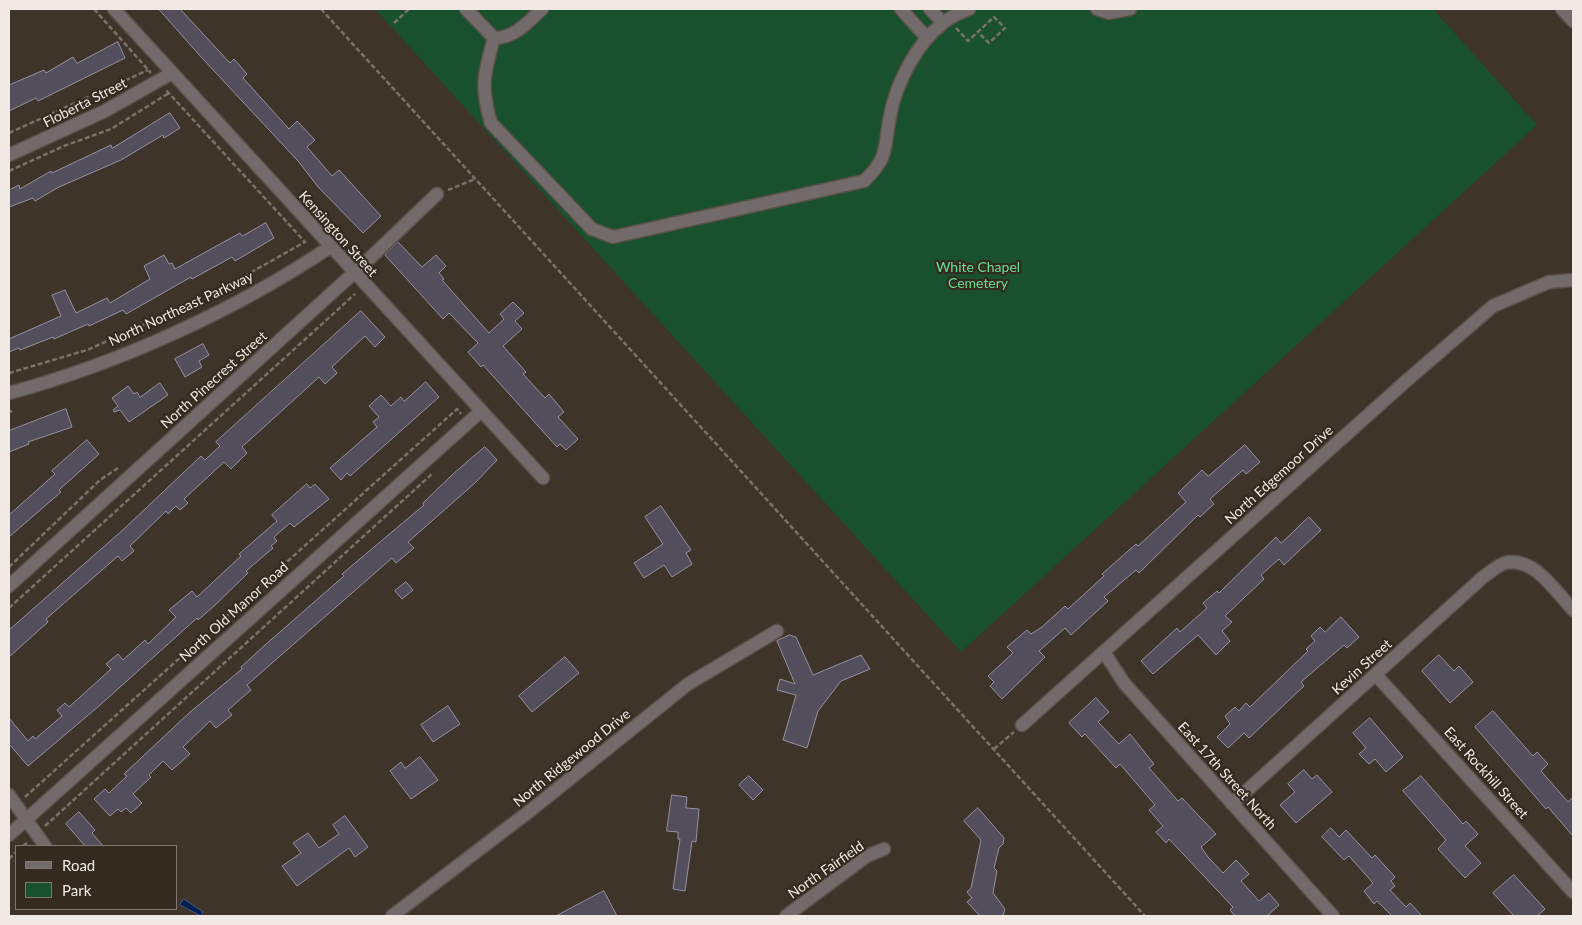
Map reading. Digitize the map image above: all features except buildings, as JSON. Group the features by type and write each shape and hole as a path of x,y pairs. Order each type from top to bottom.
{"street":[{"name":"Kensington Street","path":"114,9 480,412 543,478"},
{"path":"466,9 494,38 505,38 519,30 542,9"},
{"path":"901,9 928,38"},
{"path":"930,9 945,21"},
{"path":"494,38 483,78 484,100 491,123 592,229 613,237 864,181 883,160 890,114 905,73 928,38 945,21 969,9"},
{"path":"1096,9 1109,13 1130,9"},
{"path":"1562,9 1573,21"},
{"name":"Floberta Street","path":"9,155 105,111 172,73"},
{"name":"North Pinecrest Street","path":"9,586 354,274 438,194"},
{"name":"North Northeast Parkway","path":"9,393 141,347 242,300 330,247"},
{"name":"North Edgemoor Drive","path":"1022,725 1405,382 1493,306 1549,282 1573,280"},
{"name":"North Old Manor Road","path":"9,835 480,412"},
{"name":"Kevin Street","path":"1232,804 1482,578 1504,563 1521,562 1540,574 1573,610"},
{"name":"North Ridgewood Drive","path":"392,916 531,810 688,684 776,631"},
{"name":"East 17th Street North","path":"1104,652 1124,683 1333,916"},
{"name":"East Rockhill Street","path":"1376,675 1573,892"},
{"path":"9,795 44,845"},
{"name":"North Fairfield","path":"786,916 867,856 884,849"}],"path":[{"path":"9,373 87,350 200,300 305,242 94,9"},
{"path":"321,9 1145,916"},
{"path":"394,23 409,9"},
{"path":"945,21 968,41 994,17 1005,28 989,43 978,32"},
{"path":"9,132 148,70"},
{"path":"9,170 64,146 111,129 169,93"},
{"path":"438,194 476,179"},
{"path":"9,608 355,294"},
{"path":"9,567 100,480 118,468"},
{"path":"994,749 1022,725"}],"green space":[{"name":"White Chapel Cemetery","path":"375,9 1433,9 1537,125 961,652"}],"water":[{"path":"184,899 203,912 201,916 180,905"}]}
